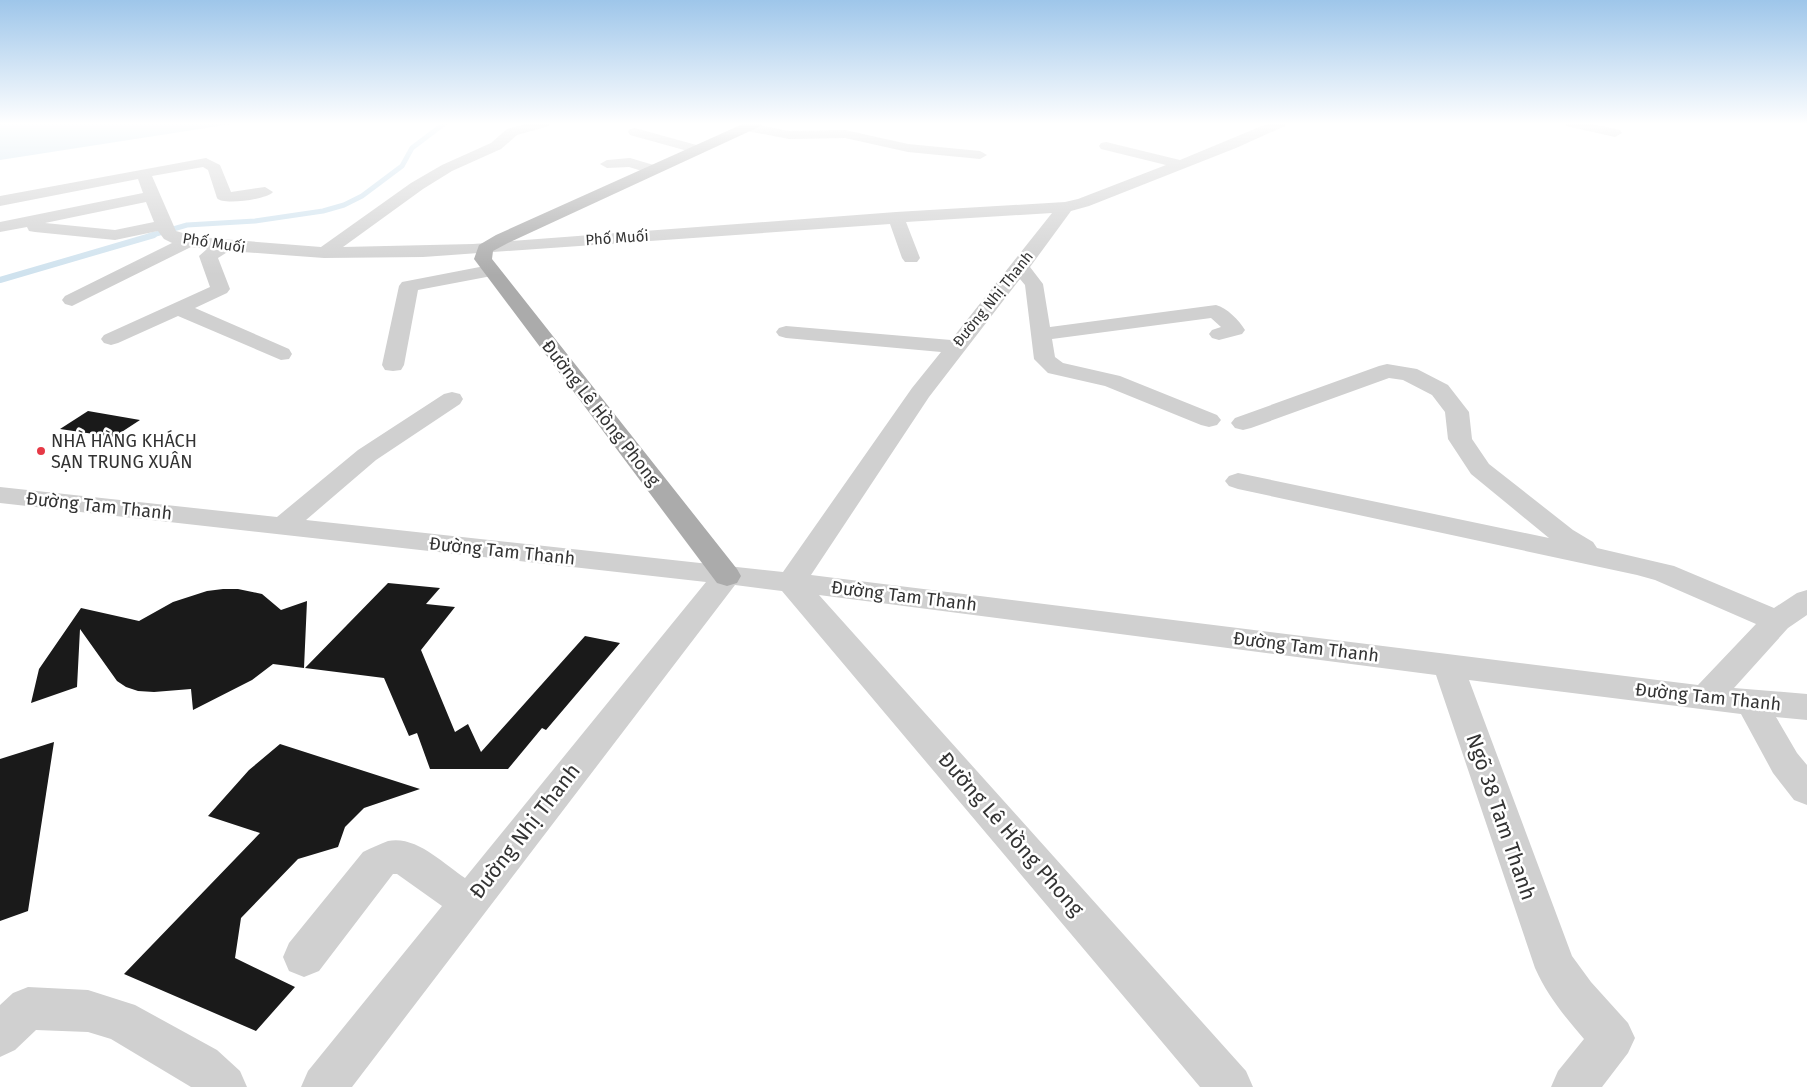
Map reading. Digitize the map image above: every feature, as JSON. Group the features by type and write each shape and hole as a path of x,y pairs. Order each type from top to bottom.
{"main road":[{"path":"485,248 642,174"},
{"name":"Đường Lê Hồng Phong","path":"485,248 482,259 490,271 727,576"}],"street":[{"path":"0,201 139,174"},
{"name":"Phố Muối","path":"143,174 154,196 165,229 190,241 224,246 324,253 485,248 896,217 1064,207"},
{"path":"217,174 226,198 266,192"},
{"path":"324,253 417,186 437,174"},
{"path":"1064,207 1083,203 1156,174"},
{"path":"7,225 154,196"},
{"name":"Đường Nhị Thanh","path":"791,582 920,393 1020,267 1064,207"},
{"path":"896,217 911,258"},
{"path":"7,225 100,235 165,229"},
{"path":"72,300 190,241"},
{"path":"111,339 220,288 208,256 224,246"},
{"path":"1020,267 1034,284 1045,359 1056,368 1117,383 1210,420"},
{"path":"392,365 408,286 490,271"},
{"path":"178,308 281,354"},
{"path":"1041,334 1216,310 1235,330 1218,334"},
{"path":"786,332 954,348"},
{"path":"1243,423 1387,371 1409,374 1440,390 1450,402 1457,412 1460,439 1480,469 1563,536 1600,558"},
{"path":"282,527 367,455 452,399"},
{"path":"1238,481 1664,573 1777,621"},
{"name":"Đường Tam Thanh","path":"0,495 791,582 1705,698 1807,707"},
{"name":"Đường Nhị Thanh","path":"324,1087 727,576"},
{"name":"Đường Lê Hồng Phong","path":"791,582 1230,1087"},
{"path":"1705,698 1777,621 1807,600"},
{"name":"Ngõ 38 Tam Thanh","path":"1448,665 1556,968 1576,997 1613,1038 1574,1087"},
{"path":"1750,701 1785,763 1807,790"},
{"path":"304,957 376,864 388,858 403,857 468,903"},
{"path":"9,1016 88,1011 120,1020 201,1066 224,1087"}],"building":[{"path":"88,411 140,420 114,437 60,429"},
{"path":"388,583 440,588 426,604 455,607 421,650 455,732 468,724 481,752 585,636 620,643 546,730 542,728 508,769 430,769 417,733 409,736 384,678 305,668"},
{"path":"238,589 262,594 281,610 307,601 304,668 273,664 252,680 193,710 191,689 154,692 138,691 126,687 117,681 80,629 77,687 31,703 39,669 81,608 139,621 173,602 207,591"},
{"path":"54,742 28,911 0,921 0,759"},
{"path":"280,744 420,789 364,808 345,827 338,847 298,859 241,918 235,958 295,987 256,1031 124,974 260,833 208,816 249,770"}],"waterway":[{"path":"149,236 187,225 255,221 323,211 344,205 362,196 392,174"},
{"path":"0,280 154,235"}],"place":[{"name":"NHÀ HÀNG KHÁCH SẠN TRUNG XUÂN","path":"41,451"}]}
